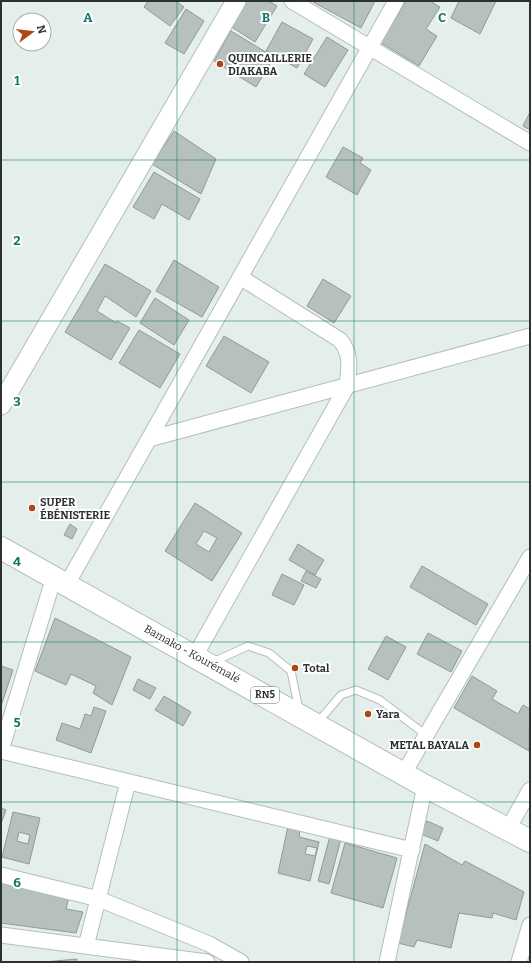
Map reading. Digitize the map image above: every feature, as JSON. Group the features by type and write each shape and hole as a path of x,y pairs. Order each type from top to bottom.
{"highway":[{"name":"Bamako - Kourémalé","path":"1,548 61,580 425,786 530,841"}],"street":[{"path":"1,405 236,1"},
{"path":"292,1 530,143"},
{"path":"396,1 149,439 61,580 1,751 412,850"},
{"path":"202,660 348,386 350,357 347,348 340,340 240,277"},
{"path":"149,439 530,336"},
{"path":"404,774 530,557"},
{"path":"86,946 128,782"},
{"path":"387,962 425,786"},
{"path":"508,829 530,790"},
{"path":"1,875 99,899 209,944 241,962"},
{"path":"519,962 530,925"},
{"path":"1,935 86,946 111,956 208,962"}],"lane":[{"path":"202,660 248,646 269,653 291,671 308,720 341,695 356,690 380,700 426,735"}],"building":[{"path":"148,1 176,1 184,7 170,26 144,7"},
{"path":"245,1 269,1 277,6 255,42 230,26"},
{"path":"375,1 361,28 313,2"},
{"path":"406,1 430,1 440,7 426,29 437,36 419,66 381,43"},
{"path":"459,1 496,1 480,34 451,18"},
{"path":"186,9 204,21 184,54 165,43"},
{"path":"282,22 313,39 297,68 266,51"},
{"path":"231,31 274,57 256,87 214,61"},
{"path":"327,37 348,50 325,87 304,74"},
{"path":"530,112 530,130 523,126"},
{"path":"174,131 216,159 201,194 152,164"},
{"path":"343,147 363,158 360,163 371,170 357,195 326,177"},
{"path":"154,172 200,199 189,220 162,204 154,219 133,207"},
{"path":"174,260 219,287 202,317 156,291"},
{"path":"105,264 151,291 136,317 105,296 97,311 116,323 117,321 130,328 111,360 65,332"},
{"path":"323,279 351,296 334,323 307,306"},
{"path":"155,298 189,320 174,345 140,323"},
{"path":"139,330 180,354 160,388 119,363"},
{"path":"224,336 269,362 251,393 206,366"},
{"path":"195,503 242,533 212,581 165,551","holes":["204,531 217,538 209,552 196,544"]},
{"path":"70,524 77,529 72,539 64,535"},
{"path":"298,544 324,560 315,575 289,560"},
{"path":"422,566 488,604 476,625 410,587"},
{"path":"306,571 321,579 316,588 301,581"},
{"path":"282,574 304,585 294,605 272,595"},
{"path":"55,618 131,657 112,705 93,693 96,686 71,674 66,685 35,671"},
{"path":"428,633 462,651 451,672 417,654"},
{"path":"386,636 406,647 388,680 368,669"},
{"path":"1,666 13,670 1,706"},
{"path":"472,676 497,691 492,699 518,714 523,705 530,709 529,751 454,708"},
{"path":"138,679 156,688 150,699 133,690"},
{"path":"164,696 191,712 183,726 155,710"},
{"path":"94,707 106,711 91,753 56,740 62,723 80,729 85,714 91,716"},
{"path":"1,808 6,810 2,821 1,821"},
{"path":"13,812 40,818 29,864 2,857","holes":["19,832 30,835 28,844 17,841"]},
{"path":"427,821 443,828 438,841 421,834"},
{"path":"288,826 300,829 299,837 319,842 310,881 278,873","holes":["307,846 317,848 315,856 305,854"]},
{"path":"330,836 341,839 329,884 318,881"},
{"path":"345,843 397,858 383,908 331,893"},
{"path":"425,844 462,865 465,861 524,892 516,920 493,913 492,918 459,913 451,948 417,940 414,947 398,943"},
{"path":"1,883 69,897 66,909 83,912 76,933 1,923"},
{"path":"77,959 77,962 44,962"}],"place":[{"name":"QUINCAILLERIE DIAKABA","path":"220,64"},
{"name":"SUPER ÉBÉNISTERIE","path":"32,508"},
{"name":"Total","path":"295,668"},
{"name":"Yara","path":"368,714"},
{"name":"METAL BAYALA","path":"477,745"}]}
